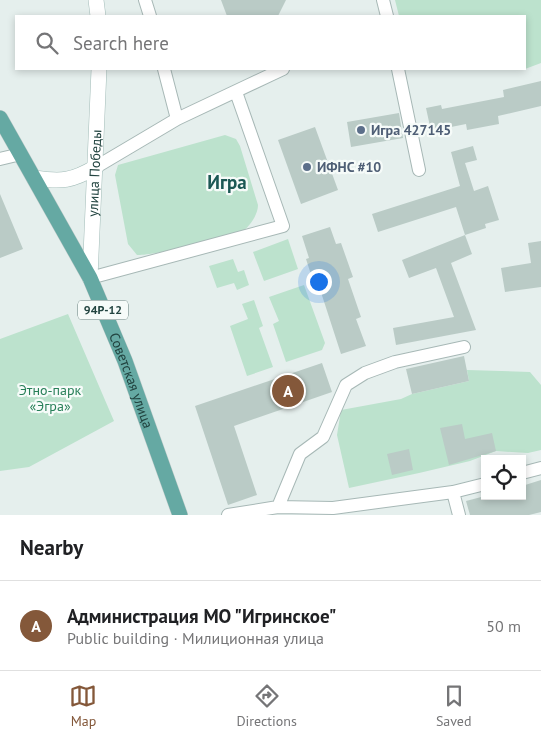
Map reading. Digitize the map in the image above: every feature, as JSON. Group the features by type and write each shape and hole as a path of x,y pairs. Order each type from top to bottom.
{"main road":[{"path":"96,0 98,15"},
{"name":"улица Победы","path":"90,278 96,167 98,70"},
{"name":"Советская улица","path":"0,118 90,278 125,361 180,515"},
{"path":"34,178 57,182 76,178 96,167"}],"street":[{"path":"145,0 150,15"},
{"path":"384,0 387,15"},
{"path":"164,70 177,118"},
{"path":"96,167 177,118 281,70"},
{"path":"398,70 419,170"},
{"path":"90,278 283,226 236,92"},
{"path":"0,159 21,154"},
{"path":"278,507 300,454 323,437 346,385 365,373 395,362 464,347"},
{"path":"526,472 541,468"},
{"path":"228,515 278,507 333,508 453,492 481,485"},
{"path":"453,492 459,515"}],"green space":[{"path":"395,0 541,0 541,63 526,69 526,15 399,15"},
{"path":"225,135 236,139 240,146 258,205 256,213 247,228 232,236 205,243 137,255 128,244 115,175 118,165"},
{"path":"288,239 298,269 264,281 253,252"},
{"path":"233,259 238,272 244,270 249,285 237,290 234,283 217,288 209,266"},
{"path":"304,285 325,343 322,350 286,362 273,324 279,321 269,297"},
{"path":"254,300 263,326 259,328 273,367 247,376 230,326 248,319 242,304"},
{"name":"Этно-парк «Эгра»","path":"68,314 114,421 29,467 0,471 0,339"},
{"path":"467,370 530,372 541,385 541,450 528,453 496,451 481,455 481,457 470,461 349,488 337,435 341,410 401,399 412,394 469,381"}],"building":[{"path":"221,0 286,0 278,15 227,15"},
{"path":"541,81 541,106 498,116 499,124 467,130 466,124 431,131 426,108 441,105 442,109 504,97 503,90"},
{"path":"399,113 403,138 351,147 347,122"},
{"path":"315,127 338,190 301,204 278,140"},
{"path":"473,146 477,160 465,163 474,191 488,186 499,220 485,224 486,228 465,235 456,207 378,232 372,214 460,186 451,152"},
{"path":"0,194 23,249 0,258"},
{"path":"330,227 336,244 341,243 353,277 348,279 361,317 356,319 366,346 341,354 318,283 314,284 306,259 309,258 302,236"},
{"path":"465,235 472,254 451,263 476,330 396,345 393,328 454,317 436,268 409,278 402,260"},
{"path":"541,241 541,287 505,292 501,268 531,263 528,243"},
{"path":"464,356 469,381 412,394 406,369"},
{"path":"322,363 332,392 234,426 257,495 228,505 195,406"},
{"path":"462,424 465,439 492,433 496,451 449,465 440,428"},
{"path":"409,449 413,470 392,475 387,454"},
{"path":"541,480 541,512 529,515 470,515 466,501 481,497 481,500 526,500 526,485"}],"place":[{"name":"Игра 427145","path":"361,130"},
{"name":"ИФНС #10","path":"307,167"},
{"name":"Администрация МО \"Игринское\"","path":"288,391"}],"district":[{"name":"Игра","path":"227,182"}]}
